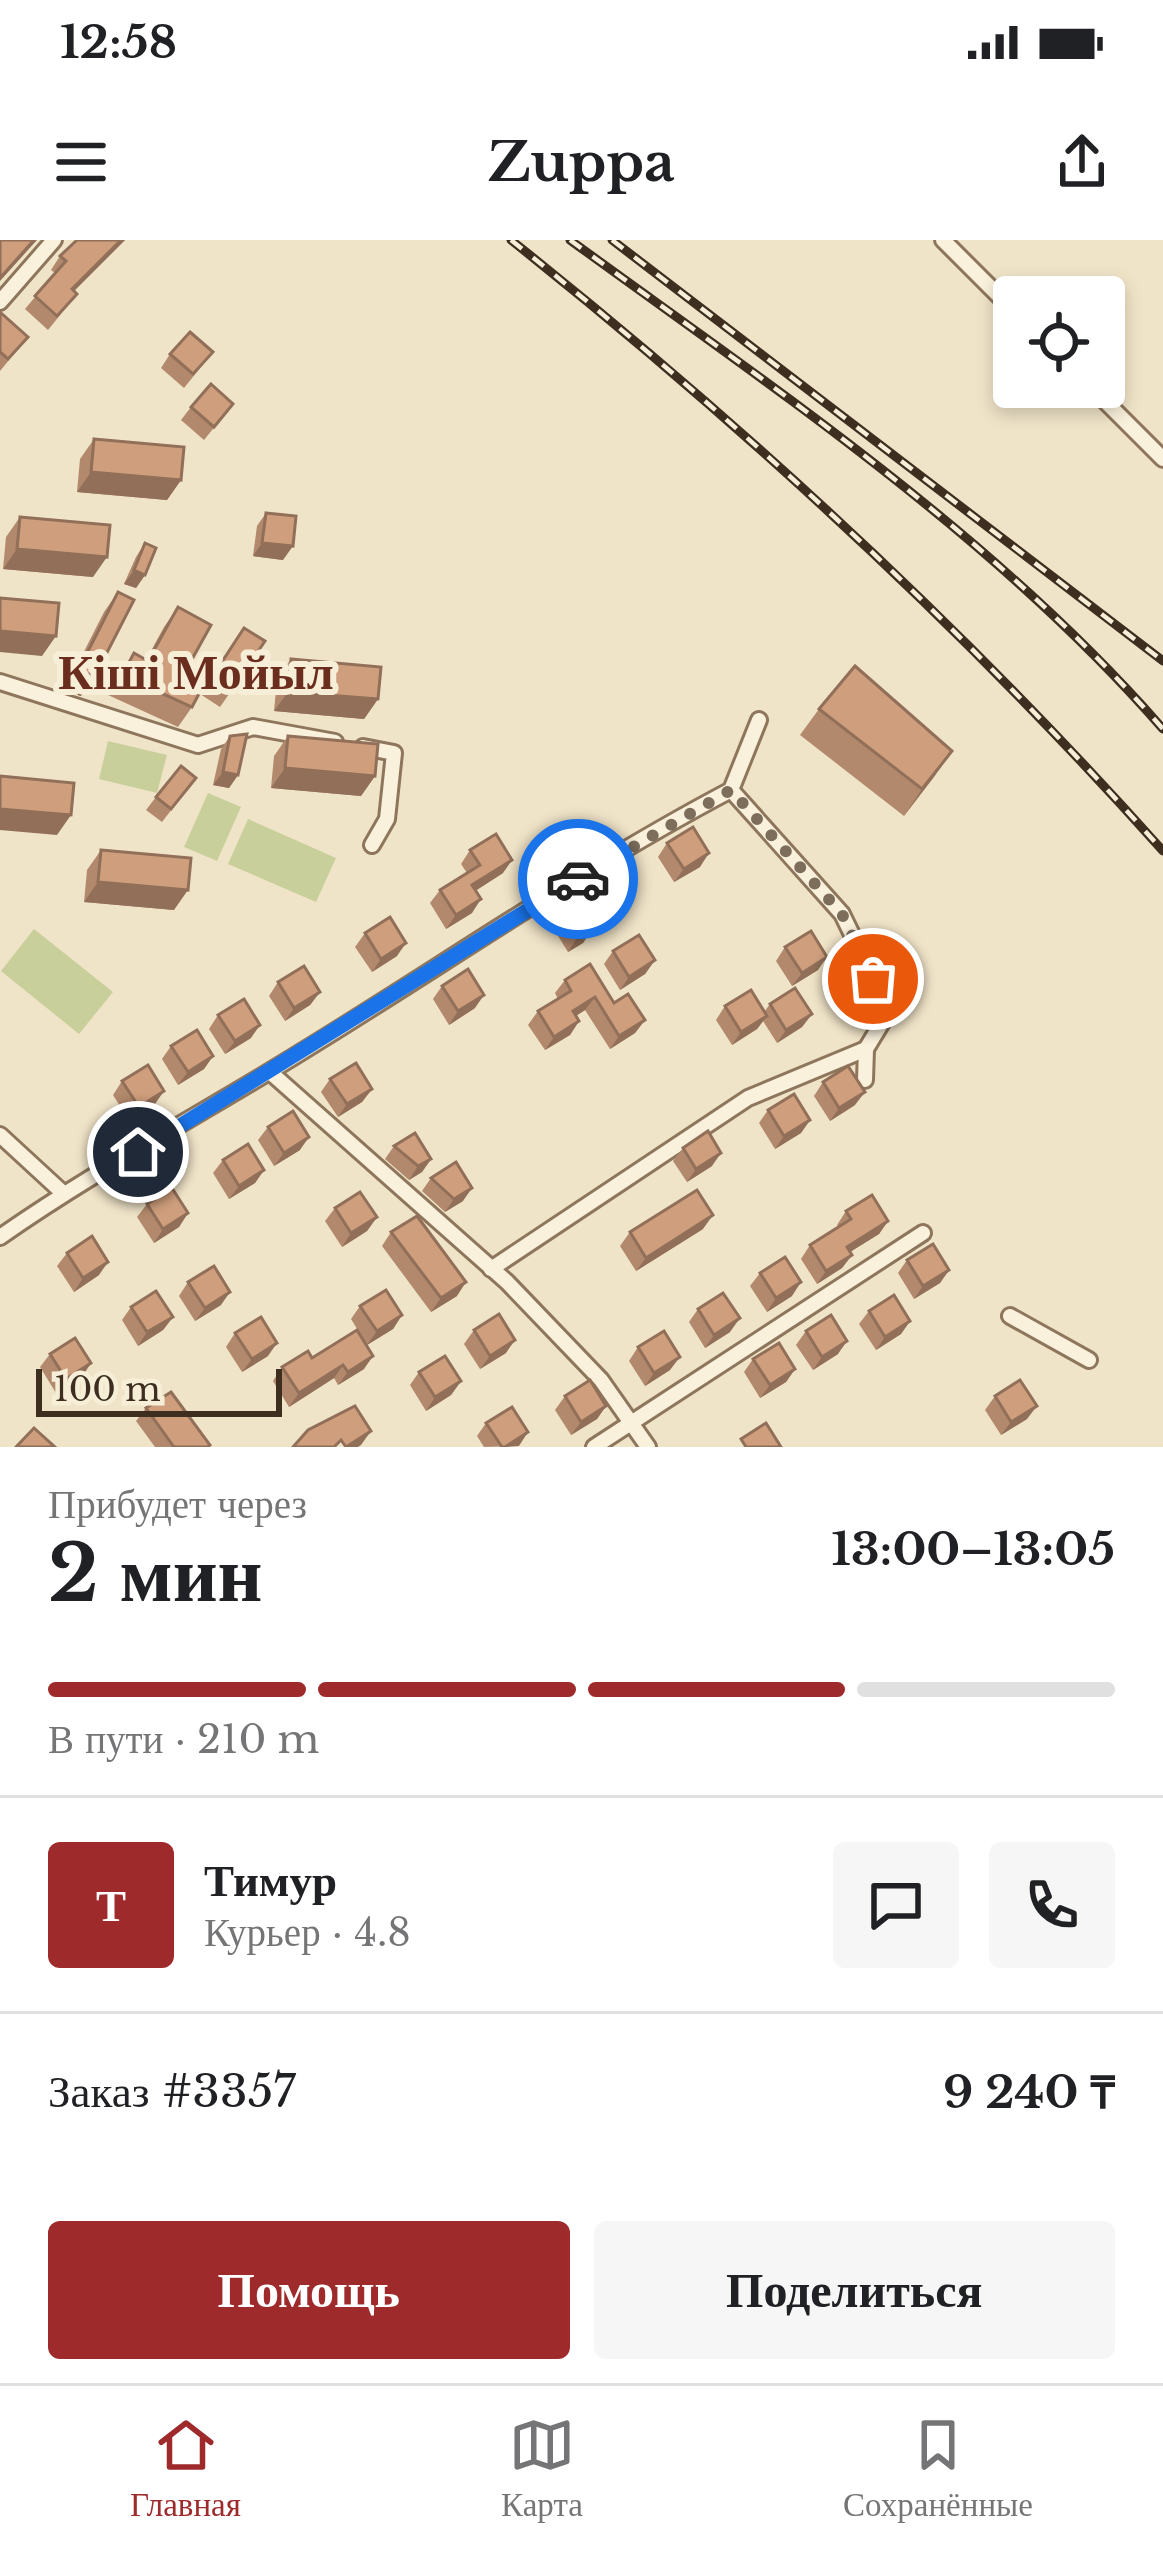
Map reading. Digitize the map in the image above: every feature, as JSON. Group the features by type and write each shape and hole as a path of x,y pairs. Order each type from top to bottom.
{"street":[{"path":"0,302 54,240"},
{"path":"943,240 993,289"},
{"path":"1111,408 1163,459"},
{"path":"0,682 198,745 254,727 394,753 387,819 372,845"},
{"path":"0,1237 63,1193 270,1072 659,828 731,790 759,720"},
{"path":"731,790 842,914 889,1011 866,1049 865,1080"},
{"path":"490,1269 748,1098 866,1049"},
{"path":"270,1072 490,1269 601,1379 648,1447"},
{"path":"0,1135 63,1193"},
{"path":"594,1447 922,1233"},
{"path":"1010,1316 1089,1360"}],"green space":[{"path":"108,741 167,755 157,793 99,779"},
{"path":"208,793 241,807 217,861 184,847"},
{"path":"248,819 336,858 316,902 228,864"},
{"path":"34,929 113,992 79,1034 1,971"}],"building":[{"path":"0,240 34,240 0,278"},
{"path":"77,240 121,240 72,289 77,294 57,316 35,296 66,261 60,256"},
{"path":"0,312 28,337 8,359 0,352"},
{"path":"190,332 213,352 193,374 170,354"},
{"path":"211,384 233,404 214,427 191,407"},
{"path":"94,439 184,447 181,480 91,472"},
{"path":"266,513 296,516 293,546 262,543"},
{"path":"20,517 110,525 107,557 17,549"},
{"path":"145,543 156,548 145,575 134,570"},
{"path":"118,592 134,600 95,676 78,671"},
{"path":"0,598 59,603 56,636 0,631"},
{"path":"178,607 211,625 181,679 201,690 192,707 122,675 134,653 148,661"},
{"path":"244,628 265,641 234,687 214,674"},
{"path":"291,659 381,667 378,699 288,692"},
{"path":"855,666 952,751 922,789 819,709"},
{"path":"247,734 238,775 223,772 230,736"},
{"path":"288,736 378,744 375,776 285,768"},
{"path":"181,766 196,778 171,809 156,797"},
{"path":"0,776 74,783 71,815 0,809"},
{"path":"693,827 709,853 684,869 667,843"},
{"path":"496,834 512,860 472,885 481,899 456,915 440,890 480,865 470,850"},
{"path":"101,850 191,858 188,890 98,882"},
{"path":"590,884 599,898 580,910 592,929 577,938 557,904"},
{"path":"390,917 406,943 381,959 365,933"},
{"path":"811,931 827,957 802,973 785,947"},
{"path":"639,935 655,960 629,977 613,951"},
{"path":"590,964 614,1003 628,994 645,1020 619,1036 595,997 573,1011 579,1021 554,1037 538,1011 571,991 565,980"},
{"path":"304,966 320,992 294,1008 278,982"},
{"path":"468,969 484,995 458,1011 442,986"},
{"path":"795,988 812,1014 786,1030 770,1004"},
{"path":"751,990 767,1016 741,1032 725,1006"},
{"path":"244,999 260,1025 235,1041 218,1015"},
{"path":"197,1030 213,1056 188,1072 171,1046"},
{"path":"356,1063 372,1089 347,1104 330,1079"},
{"path":"148,1065 164,1091 139,1107 122,1081"},
{"path":"848,1066 865,1092 839,1108 823,1082"},
{"path":"794,1094 810,1120 784,1136 768,1110"},
{"path":"293,1111 309,1137 284,1153 268,1127"},
{"path":"708,1131 721,1153 696,1169 683,1148"},
{"path":"415,1133 431,1159 418,1166 394,1146"},
{"path":"248,1144 264,1170 239,1186 223,1160"},
{"path":"456,1162 472,1188 454,1199 431,1178"},
{"path":"172,1188 188,1213 163,1229 147,1204"},
{"path":"697,1190 713,1215 646,1258 630,1232"},
{"path":"360,1192 377,1217 351,1233 335,1208"},
{"path":"872,1195 888,1221 847,1247 852,1255 826,1271 810,1245 851,1219 846,1211"},
{"path":"417,1216 466,1282 441,1298 391,1232"},
{"path":"92,1236 108,1262 83,1278 67,1253"},
{"path":"933,1244 949,1270 923,1286 907,1260"},
{"path":"785,1257 801,1282 776,1298 760,1273"},
{"path":"214,1266 230,1292 205,1308 188,1282"},
{"path":"386,1290 402,1315 377,1331 360,1306"},
{"path":"156,1291 173,1317 147,1332 131,1307"},
{"path":"723,1293 740,1318 714,1335 698,1309"},
{"path":"894,1295 910,1321 885,1337 869,1311"},
{"path":"499,1314 515,1340 490,1356 474,1330"},
{"path":"831,1315 847,1341 822,1357 806,1331"},
{"path":"261,1317 277,1343 252,1359 235,1333"},
{"path":"357,1330 373,1356 348,1372 343,1365 299,1393 282,1367 308,1351 312,1358"},
{"path":"664,1331 680,1357 654,1373 638,1347"},
{"path":"75,1338 91,1363 66,1379 50,1354"},
{"path":"779,1343 795,1369 770,1385 753,1359"},
{"path":"445,1356 461,1381 435,1397 419,1372"},
{"path":"590,1380 606,1406 581,1422 565,1396"},
{"path":"1020,1380 1037,1406 1011,1422 995,1396"},
{"path":"171,1392 210,1445 174,1447 146,1408"},
{"path":"355,1406 371,1431 346,1447 341,1440 334,1447 293,1447 308,1430"},
{"path":"512,1407 528,1432 502,1447 486,1423"},
{"path":"766,1423 781,1447 746,1447 741,1439"},
{"path":"34,1428 55,1447 16,1447"}],"railway":[{"path":"511,240 684,383 850,532 1010,688 1163,851"},
{"path":"570,240 804,410 956,529 1098,659 1163,729"},
{"path":"612,240 1163,661"}],"way so far":[{"path":"578,879 731,790 842,914 873,979"}],"district":[{"name":"Кіші Мойыл","path":"196,672"}],"route":[{"path":"138,1152 578,879"}]}
